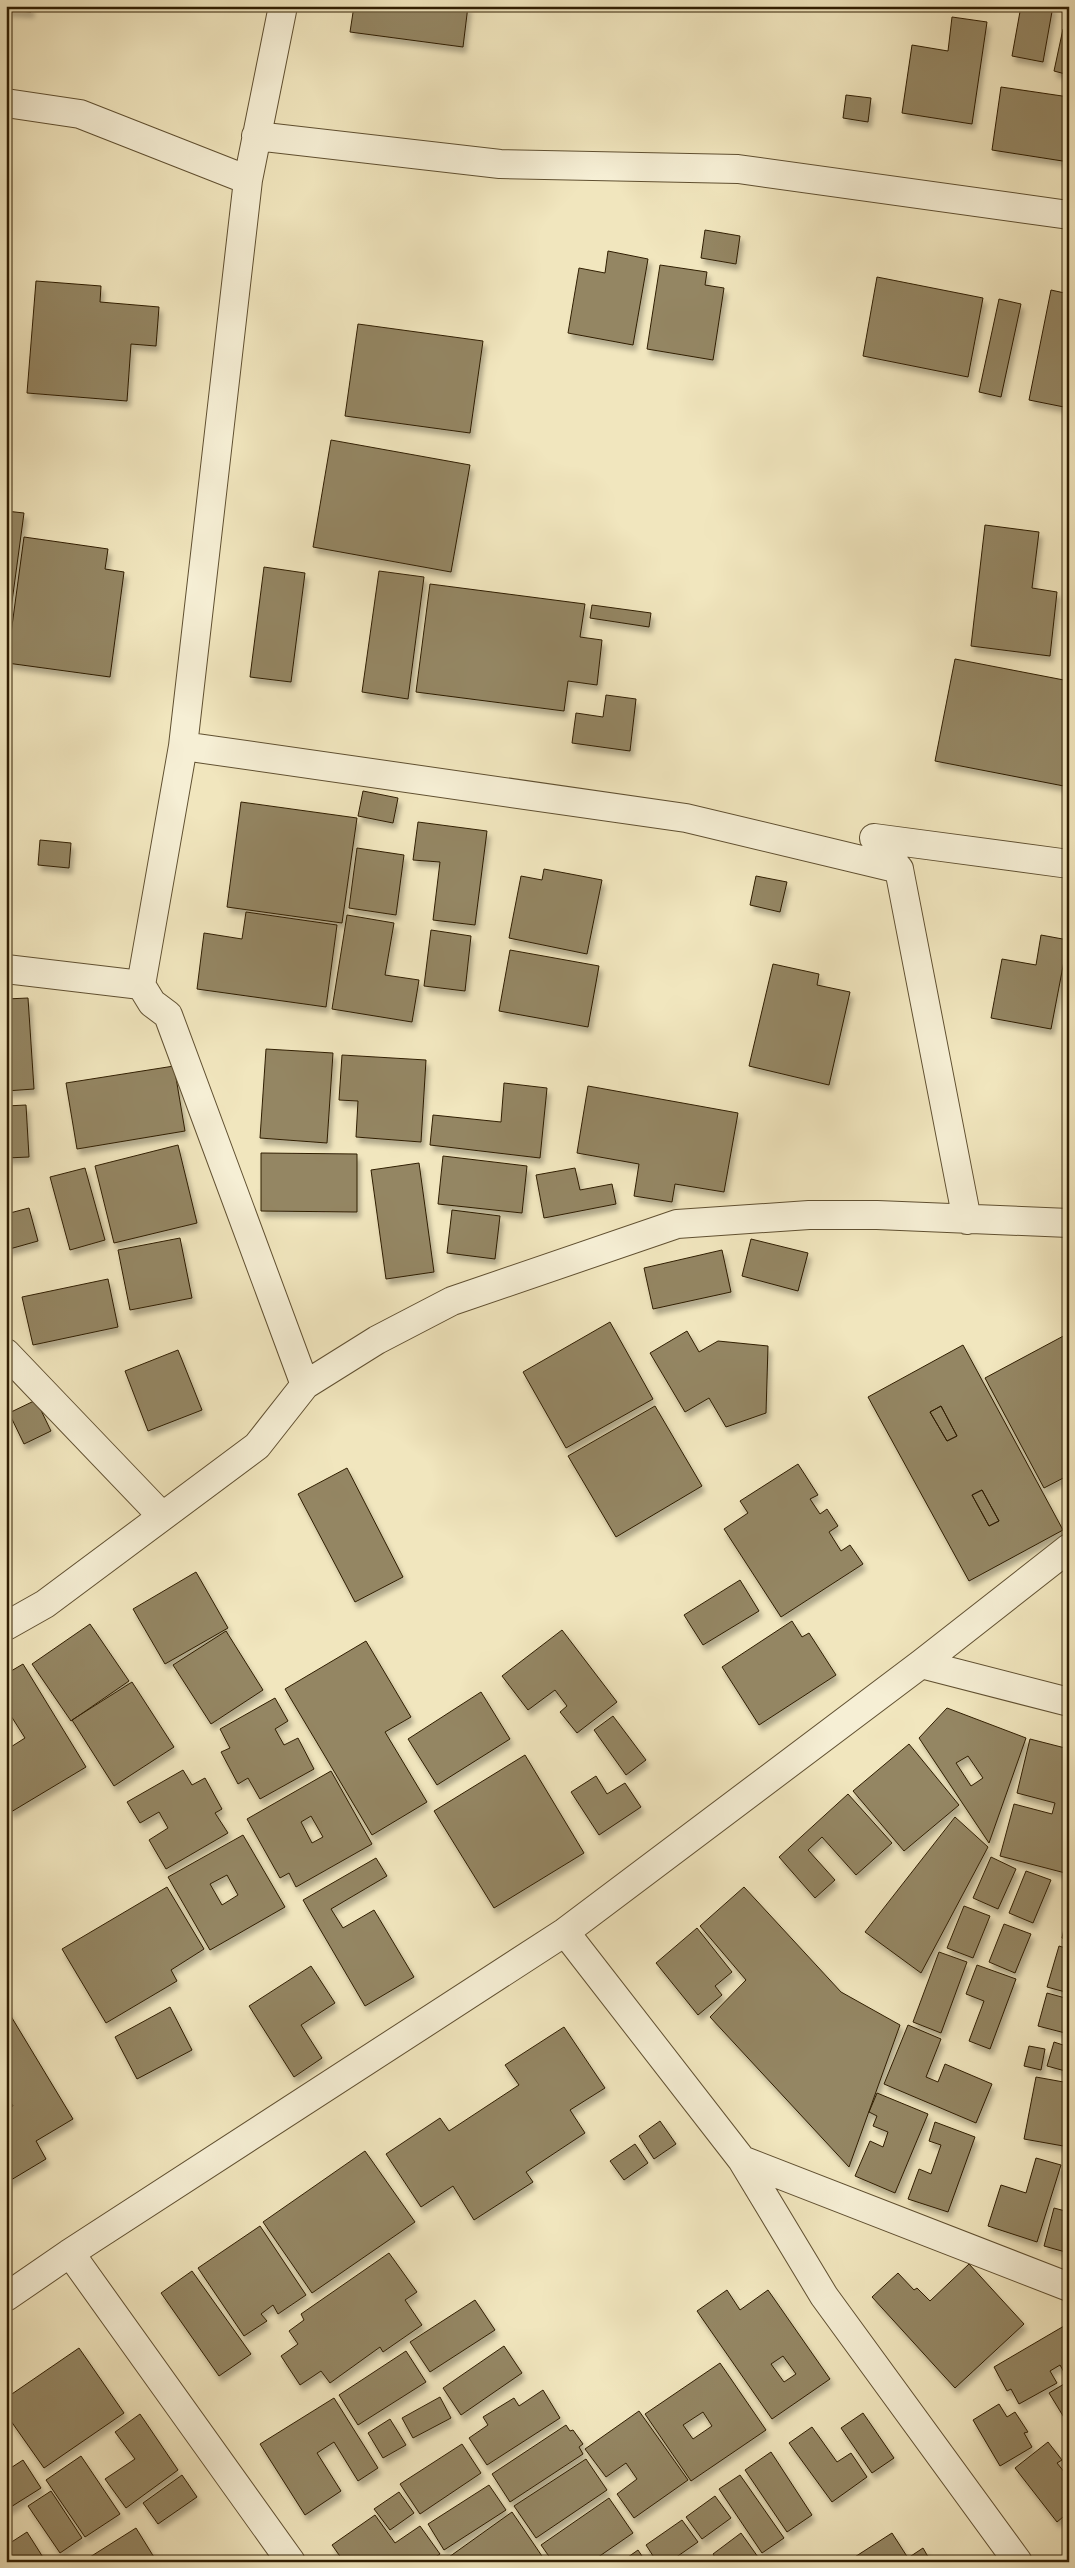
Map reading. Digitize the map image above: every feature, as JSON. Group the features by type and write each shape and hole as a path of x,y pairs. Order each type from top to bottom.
{"street":[{"path":"283,6 248,180 183,746 142,985 152,1003 168,1015 305,1385"},
{"path":"6,103 80,114 248,180"},
{"path":"256,136 500,164 738,168 1069,215"},
{"path":"183,746 686,818 899,869"},
{"path":"967,1220 899,869 874,838 1069,864"},
{"path":"6,969 142,985"},
{"path":"6,1626 45,1604 257,1446 305,1385 377,1340 452,1301 677,1224 808,1215 877,1215 1069,1224"},
{"path":"6,1353 162,1516"},
{"path":"6,2297 70,2253 565,1932 921,1664 1069,1548"},
{"path":"921,1664 1069,1702"},
{"path":"565,1932 742,2160 824,2296 1018,2562"},
{"path":"742,2160 1069,2286"},
{"path":"70,2253 291,2562"}],"building":[{"path":"6,6 31,6 31,12 6,10"},
{"path":"354,6 468,6 463,47 350,32"},
{"path":"1021,6 1053,6 1043,62 1012,56"},
{"path":"952,17 987,22 972,124 902,113 912,45 948,51"},
{"path":"1063,29 1069,30 1069,75 1054,71"},
{"path":"1001,87 1069,97 1069,162 992,150"},
{"path":"846,95 871,98 868,122 843,118"},
{"path":"705,230 740,236 736,264 701,258"},
{"path":"608,251 648,259 633,345 568,333 579,268 605,273"},
{"path":"660,265 707,272 705,285 724,288 713,360 647,349"},
{"path":"877,277 983,298 968,377 863,356"},
{"path":"36,281 101,286 100,302 159,307 156,346 131,344 127,401 27,393"},
{"path":"1051,290 1069,294 1069,408 1029,400"},
{"path":"999,299 1021,304 1001,397 979,392"},
{"path":"358,324 483,341 470,433 345,416"},
{"path":"331,440 470,465 451,572 313,547"},
{"path":"6,511 24,513 6,646"},
{"path":"985,525 1039,532 1032,588 1057,592 1050,656 971,646"},
{"path":"24,537 108,549 105,569 124,572 110,677 7,663"},
{"path":"264,567 305,573 291,682 250,677"},
{"path":"379,571 424,577 408,699 362,692"},
{"path":"430,584 585,604 580,637 602,640 597,685 568,681 564,711 416,692"},
{"path":"592,605 651,613 649,627 590,618"},
{"path":"955,659 1069,681 1069,787 935,761"},
{"path":"606,695 636,699 630,751 572,743 576,713 603,717"},
{"path":"363,791 398,798 393,823 358,816"},
{"path":"241,802 357,818 342,923 227,907"},
{"path":"418,822 487,831 475,925 433,920 440,862 413,860"},
{"path":"40,840 71,843 69,868 38,865"},
{"path":"357,848 404,855 396,915 349,908"},
{"path":"544,869 602,880 587,954 509,938 521,876 542,880"},
{"path":"756,876 787,882 780,912 750,905"},
{"path":"246,912 337,925 326,1007 197,989 204,933 242,939"},
{"path":"347,915 394,923 385,975 419,980 412,1022 332,1009"},
{"path":"431,930 471,936 465,991 424,986"},
{"path":"1041,935 1068,940 1051,1029 991,1018 1002,959 1036,965"},
{"path":"510,950 599,966 588,1027 499,1011"},
{"path":"773,964 819,974 817,985 850,992 829,1085 749,1066"},
{"path":"28,998 34,1089 6,1091 6,999"},
{"path":"266,1049 333,1053 327,1143 260,1138"},
{"path":"342,1055 426,1060 421,1142 356,1137 358,1101 339,1100"},
{"path":"174,1066 185,1131 77,1149 66,1083"},
{"path":"504,1083 547,1088 540,1158 430,1145 433,1115 501,1122"},
{"path":"588,1086 738,1113 724,1192 675,1184 672,1202 634,1196 639,1164 577,1153"},
{"path":"26,1105 29,1157 6,1158 6,1106"},
{"path":"178,1145 197,1223 114,1243 95,1166"},
{"path":"261,1153 357,1154 357,1212 261,1211"},
{"path":"443,1156 527,1166 522,1213 438,1204"},
{"path":"419,1163 434,1272 386,1279 371,1170"},
{"path":"85,1168 105,1240 70,1250 50,1177"},
{"path":"575,1168 580,1190 612,1184 616,1204 544,1218 536,1175"},
{"path":"29,1208 38,1241 6,1250 6,1214"},
{"path":"452,1210 500,1216 495,1259 447,1253"},
{"path":"180,1238 192,1298 130,1310 118,1250"},
{"path":"751,1239 808,1253 798,1291 742,1276"},
{"path":"722,1250 731,1292 653,1309 644,1268"},
{"path":"108,1279 118,1327 33,1345 22,1297"},
{"path":"610,1322 653,1399 566,1448 523,1372"},
{"path":"687,1331 699,1352 718,1341 768,1346 766,1413 726,1427 709,1398 685,1412 650,1353"},
{"path":"1069,1333 1069,1475 1044,1488 985,1378"},
{"path":"963,1345 1063,1530 969,1581 868,1397","holes":["941,1406 957,1436 947,1441 930,1412","982,1490 999,1521 989,1526 972,1495"]},
{"path":"178,1350 202,1410 148,1431 125,1371"},
{"path":"36,1400 51,1431 24,1444 9,1413"},
{"path":"655,1406 702,1486 616,1537 568,1456"},
{"path":"941,1406 957,1436 947,1441 930,1412"},
{"path":"798,1464 818,1495 810,1499 820,1514 827,1509 838,1526 829,1532 841,1551 850,1545 863,1564 781,1617 724,1529 748,1513 740,1501"},
{"path":"347,1468 403,1577 355,1602 298,1494"},
{"path":"982,1490 999,1521 989,1526 972,1495"},
{"path":"196,1572 228,1628 165,1664 133,1609"},
{"path":"740,1580 759,1611 703,1645 684,1615"},
{"path":"792,1621 802,1637 809,1633 836,1675 759,1725 722,1667"},
{"path":"90,1624 129,1681 71,1721 32,1664"},
{"path":"562,1630 617,1702 577,1733 560,1712 567,1706 555,1690 528,1710 502,1676"},
{"path":"226,1631 263,1690 211,1724 173,1665"},
{"path":"366,1641 411,1717 385,1732 427,1802 372,1835 285,1689"},
{"path":"23,1664 86,1767 11,1812 6,1805 6,1750 25,1738 6,1708 6,1674"},
{"path":"132,1682 174,1747 114,1786 72,1720"},
{"path":"481,1692 510,1739 437,1785 408,1739"},
{"path":"275,1698 288,1721 275,1729 284,1745 298,1738 314,1769 260,1799 248,1778 238,1784 221,1752 230,1748 220,1729"},
{"path":"947,1708 1026,1738 989,1843 919,1738","holes":["968,1756 983,1778 971,1786 956,1763"]},
{"path":"613,1716 646,1760 626,1775 594,1730"},
{"path":"1030,1739 1069,1749 1069,1874 1000,1856 1014,1804 1052,1814 1055,1803 1017,1793"},
{"path":"909,1744 959,1805 904,1851 853,1791"},
{"path":"525,1755 584,1853 494,1908 434,1811"},
{"path":"183,1770 192,1785 205,1778 222,1809 215,1813 228,1833 166,1869 149,1840 168,1828 159,1812 140,1823 127,1802"},
{"path":"331,1771 372,1844 296,1887 289,1873 280,1878 247,1819","holes":["311,1816 323,1837 312,1843 301,1822"]},
{"path":"596,1776 607,1794 625,1783 641,1807 599,1835 571,1792"},
{"path":"848,1794 892,1843 856,1875 822,1837 808,1850 835,1880 815,1898 779,1857"},
{"path":"955,1817 988,1847 921,1973 865,1932"},
{"path":"243,1835 285,1907 210,1950 168,1877","holes":["227,1875 238,1895 222,1905 210,1884"]},
{"path":"991,1857 1016,1869 998,1909 973,1898"},
{"path":"376,1858 387,1876 331,1909 343,1928 374,1910 414,1977 365,2006 303,1900"},
{"path":"1026,1871 1051,1880 1033,1923 1009,1913"},
{"path":"167,1887 204,1949 171,1970 177,1981 106,2023 62,1949"},
{"path":"744,1887 841,1992 900,2025 849,2167 710,2017 746,1980 700,1926"},
{"path":"1069,1905 1069,1940 1062,1938"},
{"path":"964,1906 990,1916 973,1958 947,1948"},
{"path":"1004,1924 1031,1934 1015,1973 989,1962"},
{"path":"697,1928 732,1972 715,1986 722,1995 698,2015 656,1963"},
{"path":"1059,1946 1069,1949 1069,1993 1047,1987"},
{"path":"939,1952 967,1962 941,2033 913,2022"},
{"path":"977,1965 1016,1979 990,2049 969,2041 984,2001 966,1994"},
{"path":"311,1966 335,2003 301,2025 322,2058 294,2077 249,2006"},
{"path":"1047,1993 1069,1999 1069,2034 1038,2026"},
{"path":"170,2007 192,2050 137,2079 115,2037"},
{"path":"6,2008 73,2119 36,2141 46,2159 6,2183 6,2110 13,2106 6,2094"},
{"path":"908,2025 941,2039 926,2077 938,2082 945,2064 992,2084 976,2123 884,2084"},
{"path":"564,2027 605,2088 570,2110 585,2133 526,2172 533,2182 474,2220 453,2186 421,2207 386,2154 440,2118 449,2131 519,2085 505,2065"},
{"path":"1054,2042 1069,2047 1069,2072 1047,2066"},
{"path":"1029,2046 1045,2049 1041,2070 1024,2066"},
{"path":"1036,2077 1069,2083 1069,2147 1024,2139"},
{"path":"877,2093 928,2114 895,2193 855,2176 870,2141 883,2147 888,2132 873,2126 877,2116 869,2112"},
{"path":"660,2121 676,2144 654,2159 639,2136"},
{"path":"935,2122 975,2137 948,2212 908,2199 919,2169 931,2174 941,2145 929,2141"},
{"path":"635,2144 648,2163 624,2180 610,2161"},
{"path":"365,2151 415,2222 312,2293 263,2222"},
{"path":"1036,2158 1061,2165 1037,2242 988,2226 1001,2185 1026,2193"},
{"path":"1054,2208 1069,2212 1069,2253 1044,2246"},
{"path":"260,2226 306,2295 278,2314 273,2305 261,2314 267,2321 244,2336 198,2268"},
{"path":"389,2253 417,2292 405,2300 422,2325 383,2352 380,2347 330,2383 321,2371 300,2385 281,2356 298,2344 289,2331 304,2320 301,2314"},
{"path":"969,2264 1024,2324 955,2388 872,2297 898,2273 914,2290 917,2288 930,2301"},
{"path":"192,2271 251,2354 219,2376 161,2293"},
{"path":"727,2290 740,2310 768,2290 830,2379 772,2419 697,2311","holes":["783,2356 796,2374 784,2382 771,2364"]},
{"path":"475,2300 495,2330 430,2372 410,2342"},
{"path":"1064,2326 1069,2333 1069,2381 1060,2365 1050,2371 1057,2383 1019,2404 1011,2389 1007,2391 994,2367"},
{"path":"504,2346 522,2373 461,2415 443,2388"},
{"path":"79,2348 124,2413 44,2468 6,2414 6,2398"},
{"path":"406,2351 426,2382 358,2425 339,2395"},
{"path":"720,2363 766,2430 691,2481 645,2414","holes":["703,2412 712,2426 693,2439 683,2425"]},
{"path":"1069,2381 1069,2417 1065,2419 1049,2393"},
{"path":"543,2390 560,2418 487,2465 469,2438 488,2425 483,2417 514,2398 519,2406"},
{"path":"440,2397 451,2418 413,2438 402,2418"},
{"path":"334,2398 378,2468 358,2481 334,2442 317,2453 341,2491 305,2515 260,2444"},
{"path":"999,2404 1007,2417 1015,2412 1028,2432 1024,2433 1032,2447 1000,2466 973,2420"},
{"path":"639,2411 688,2480 634,2518 617,2494 637,2479 626,2463 606,2477 585,2449"},
{"path":"863,2413 894,2458 872,2473 841,2428"},
{"path":"140,2414 178,2470 126,2508 105,2479 135,2459 115,2432"},
{"path":"390,2419 406,2445 383,2458 368,2433"},
{"path":"566,2425 570,2431 573,2430 583,2444 579,2447 583,2454 510,2502 492,2474"},
{"path":"812,2427 837,2462 851,2453 867,2477 832,2502 789,2443"},
{"path":"1048,2442 1062,2460 1057,2463 1069,2478 1069,2512 1057,2522 1015,2468"},
{"path":"462,2444 481,2473 420,2514 400,2484"},
{"path":"771,2452 812,2515 787,2532 745,2470"},
{"path":"81,2456 120,2514 85,2537 46,2480"},
{"path":"586,2459 607,2490 536,2538 514,2506"},
{"path":"23,2460 41,2488 6,2510 6,2471"},
{"path":"182,2475 197,2497 158,2524 143,2503"},
{"path":"740,2475 784,2538 762,2553 719,2489"},
{"path":"489,2485 506,2510 444,2550 428,2524"},
{"path":"51,2491 82,2538 60,2553 28,2506"},
{"path":"399,2492 414,2513 390,2530 374,2509"},
{"path":"715,2496 731,2518 702,2539 686,2517"},
{"path":"609,2498 633,2533 591,2562 553,2562 541,2545"},
{"path":"512,2512 546,2562 505,2562 503,2559 498,2562 442,2562"},
{"path":"375,2515 395,2543 420,2526 440,2554 428,2562 344,2562 332,2545"},
{"path":"682,2520 698,2542 675,2558 678,2562 657,2562 646,2545"},
{"path":"136,2528 157,2562 82,2562"},
{"path":"27,2532 46,2562 6,2562 6,2538 10,2543"},
{"path":"741,2533 758,2557 751,2562 718,2562 713,2554"},
{"path":"892,2533 908,2558 923,2548 931,2562 847,2562"},
{"path":"638,2550 646,2562 621,2562"}]}
